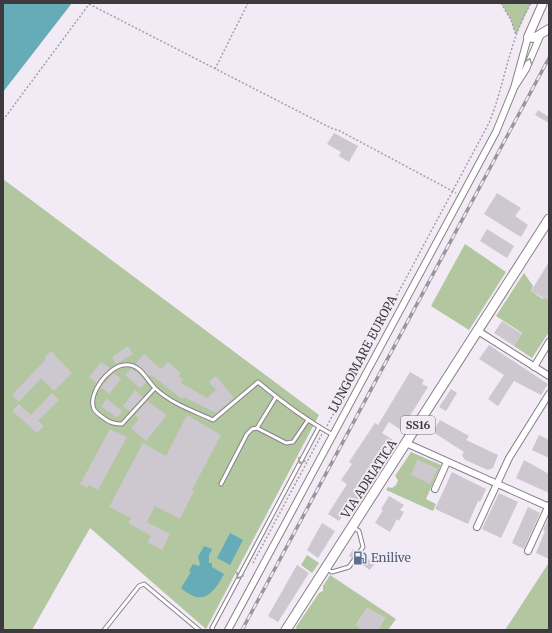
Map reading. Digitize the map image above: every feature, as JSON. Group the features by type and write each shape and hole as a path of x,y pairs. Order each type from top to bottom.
{"main road":[{"name":"VIA ADRIATICA","path":"286,630 549,220"}],"street":[{"name":"LUNGOMARE EUROPA","path":"228,630 496,132 514,88 528,37 543,3"},
{"path":"528,37 534,38 549,29"},
{"name":"LUNGOMARE EUROPA","path":"514,88 526,69 541,33"},
{"path":"478,331 549,376"},
{"path":"534,367 549,342"},
{"path":"477,527 509,458 549,394"},
{"path":"406,443 549,506 528,551"},
{"path":"435,489 447,462"}],"lane":[{"path":"155,388 122,424 109,422 99,415 94,408 95,392 101,381 118,366 131,365 138,368 155,388 168,398 213,420 258,382 308,420 333,435"},
{"path":"221,484 247,434 252,429 257,428 276,397"},
{"path":"257,428 286,443 292,442 308,420"},
{"path":"213,630 212,628 319,427"},
{"path":"326,568 332,572 350,567 363,547 359,531 352,527"},
{"path":"104,630 139,586 144,584 199,630"}],"path":[{"path":"214,69 248,3"},
{"path":"501,3 511,20 516,35"},
{"path":"251,568 496,107 516,35 531,3"},
{"path":"3,120 89,4 214,69 331,128 340,131 462,196"}],"green space":[{"path":"501,3 531,3 516,35 511,20"},
{"path":"3,179 319,415 206,629 90,528 32,630 3,630"},
{"path":"465,244 506,272 469,330 431,306"},
{"path":"524,273 533,286 531,291 543,299 549,289 549,332 532,358 514,346 522,333 496,316"},
{"path":"411,452 441,465 426,499 436,504 433,511 386,490 388,487 392,488 396,485 398,480 395,476","holes":["417,460 437,469 430,483"]},
{"path":"307,555 319,563 312,573 301,565"},
{"path":"549,563 549,630 505,630 548,564"},
{"path":"330,575 396,619 388,630 378,630 385,618 367,608 356,625 363,630 297,630 296,627 319,593 323,591 323,586"}],"water":[{"path":"3,3 72,3 3,92"},
{"path":"230,533 243,540 230,565 217,558"},
{"path":"204,546 212,549 209,555 209,563 212,563 212,567 224,574 216,587 207,596 195,597 181,588 191,572 189,571 193,564 199,566 200,564 198,557"}],"building":[{"path":"538,110 549,117 549,123 535,115"},
{"path":"334,133 358,146 349,162 339,156 341,152 327,144"},
{"path":"497,193 521,208 515,216 528,225 521,237 484,214"},
{"path":"487,229 514,246 507,258 480,241"},
{"path":"549,262 549,301 531,291"},
{"path":"502,321 522,334 514,346 494,333"},
{"path":"489,345 548,384 541,395 514,381 498,406 488,399 504,375 479,359"},
{"path":"128,346 133,354 116,364 112,357"},
{"path":"51,351 72,373 54,391 41,378 19,402 12,395 46,359 44,358"},
{"path":"144,354 161,369 168,362 181,373 179,376 183,379 181,383 207,398 216,390 209,382 216,376 234,398 216,413 184,397 182,399 151,375 150,377 135,364"},
{"path":"101,362 110,368 96,383 89,377"},
{"path":"131,369 137,372 146,382 140,388 125,375"},
{"path":"410,372 424,380 422,384 428,387 401,430 389,422 382,433 393,440 358,495 361,497 353,510 348,507 339,521 328,514 347,484 341,480 352,464 349,462 375,423 378,425"},
{"path":"114,373 121,379 109,394 101,387"},
{"path":"451,389 457,393 446,411 439,407"},
{"path":"135,390 143,397 130,411 123,406"},
{"path":"52,393 59,400 38,421 44,426 37,433 12,411 19,404 31,415"},
{"path":"107,399 122,411 117,418 101,406"},
{"path":"147,401 167,415 146,441 131,428 139,419 135,415"},
{"path":"187,415 221,435 192,490 194,491 180,519 155,506 147,522 170,534 162,550 147,542 151,536 128,523 131,518 109,507 143,443 166,456"},
{"path":"440,420 469,436 466,440 498,455 493,468 488,470 465,460 462,455 464,452 433,432"},
{"path":"110,429 127,437 98,490 89,485 87,488 80,484"},
{"path":"539,435 549,440 549,458 532,450"},
{"path":"417,460 437,469 430,484 411,475"},
{"path":"524,460 549,474 549,493 516,478"},
{"path":"452,472 486,489 480,502 478,501 468,524 435,509"},
{"path":"499,493 518,502 501,538 482,529"},
{"path":"389,496 404,505 400,510 404,512 399,521 397,519 390,532 375,523"},
{"path":"528,507 540,513 524,549 512,543"},
{"path":"549,517 549,559 536,553 545,531 543,530"},
{"path":"322,523 335,531 318,558 307,550"},
{"path":"353,549 356,552 352,558 349,556"},
{"path":"361,555 375,563 370,570 357,561"},
{"path":"297,565 309,573 278,622 268,616"},
{"path":"367,608 385,618 378,630 363,630 356,625"}],"railway":[{"path":"242,630 549,58"}],"place":[{"name":"Enilive","path":"360,558"}]}
